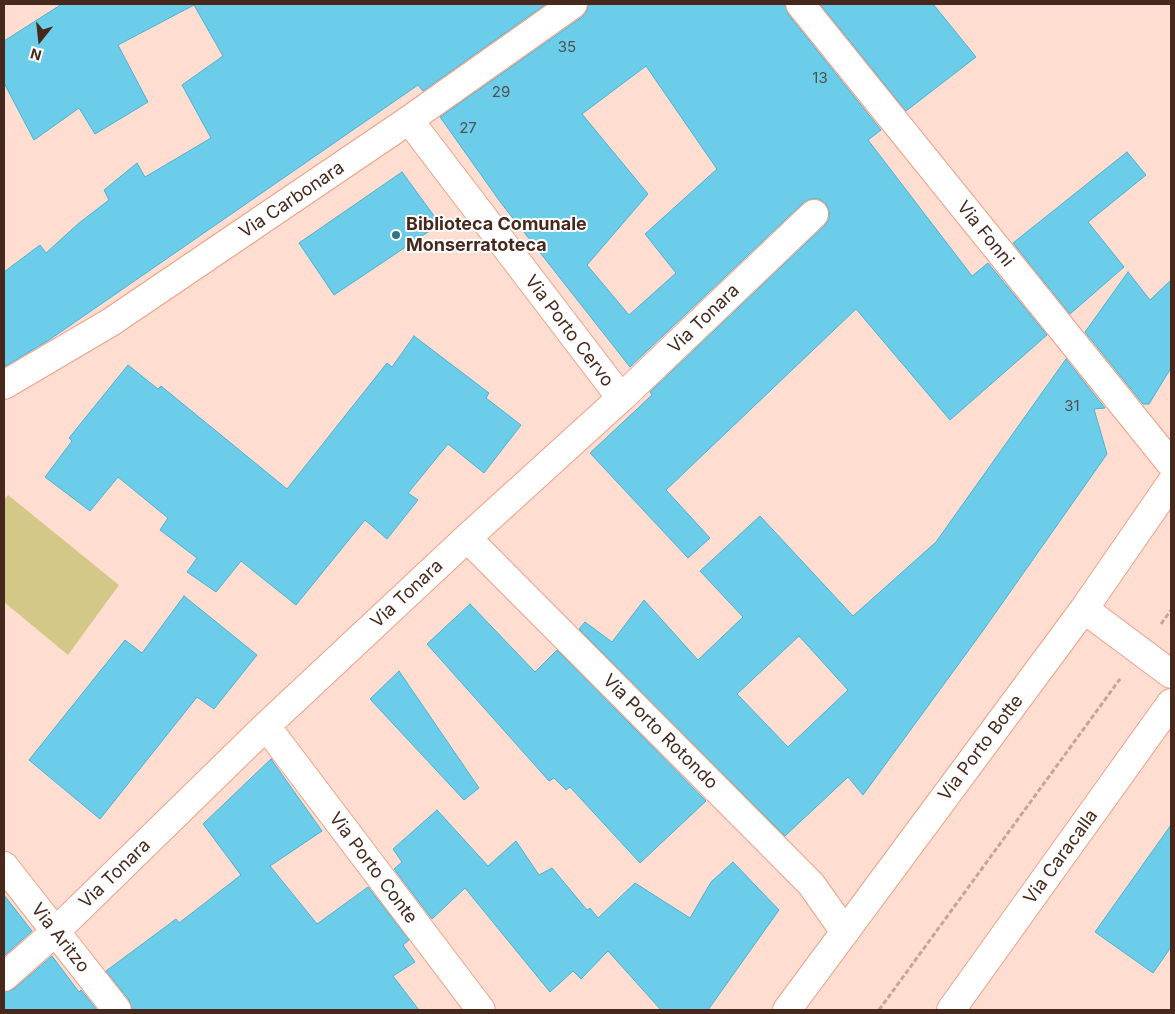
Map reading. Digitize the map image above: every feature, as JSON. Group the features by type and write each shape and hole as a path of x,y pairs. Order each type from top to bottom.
{"street":[{"name":"Via Carbonara","path":"4,385 112,322 409,120 573,4"},
{"name":"Via Fonni","path":"800,4 1171,464"},
{"name":"Via Porto Cervo","path":"409,120 621,398"},
{"name":"Via Tonara","path":"4,977 55,932 266,726 467,538 621,398 814,214"},
{"name":"Via Porto Botte","path":"786,1010 1084,610 1171,483"},
{"name":"Via Porto Rotondo","path":"467,538 811,884 845,932"},
{"path":"1084,610 1141,650 1171,674"},
{"name":"Via Caracalla","path":"951,1010 1171,704"},
{"name":"Via Porto Conte","path":"266,726 481,1010"},
{"name":"Via Aritzo","path":"4,866 117,1010"}],"path":[{"path":"879,1010 1171,610"}],"shaded area":[{"path":"8,495 119,585 68,655 4,602 4,500"}],"building":[{"path":"62,4 546,4 423,91 418,85 49,340 4,367 4,272 40,245 46,253 79,223 109,200 104,190 137,163 145,177 211,138 182,85 223,56 194,5 118,45 148,102 95,134 79,108 34,140 4,83 4,41"},
{"path":"588,4 785,4 788,14 881,130 868,140 972,276 988,263 1047,335 950,420 856,309 666,490 710,538 688,558 590,453 652,395 650,392 825,225 829,219 829,211 826,204 819,199 811,199 803,203 630,367 501,203 440,117 582,17 587,11","holes":["646,66 717,169 645,234 676,273 629,315 587,265 648,194 582,114"]},
{"path":"820,4 933,4 976,57 906,111"},
{"path":"1127,152 1146,175 1088,222 1124,267 1070,314 1013,243"},
{"path":"402,172 440,224 334,295 299,243"},
{"path":"1128,272 1150,300 1171,280 1171,368 1149,404 1143,404 1085,332"},
{"path":"414,336 489,393 486,398 521,425 484,473 448,444 408,493 418,500 387,539 365,520 296,605 241,561 216,592 187,572 197,558 160,530 168,518 118,477 90,511 45,477 72,441 69,438 128,365 158,389 161,386 287,489 387,363 392,367"},
{"path":"1066,359 1105,408 1094,409 1107,454 982,632 863,795 848,777 785,836 579,629 585,622 612,642 644,600 698,660 743,617 700,571 760,516 853,616 936,542","holes":["799,636 848,690 788,747 737,694"]},
{"path":"184,596 257,655 214,709 197,697 100,819 29,760 125,640 142,653"},
{"path":"470,604 535,672 557,650 706,801 640,863 570,787 566,790 554,778 549,781 427,644"},
{"path":"399,671 479,788 464,800 370,699"},
{"path":"271,759 322,831 270,866 317,924 368,887 409,940 403,945 415,962 393,976 419,1010 132,1010 129,1000 106,971 176,919 179,923 241,875 203,824"},
{"path":"437,810 488,866 516,841 539,875 552,868 587,910 590,908 598,918 635,883 690,918 711,882 733,862 779,910 708,1010 661,1010 608,951 581,979 573,971 550,992 465,888 432,919 394,869 402,862 393,849"},
{"path":"1171,825 1171,947 1153,973 1095,932"},
{"path":"4,895 32,931 4,956"},
{"path":"52,956 79,992 81,990 97,1010 4,1010 4,992 14,989"}],"place":[{"name":"Biblioteca Comunale Monserratoteca","path":"396,235"}]}
